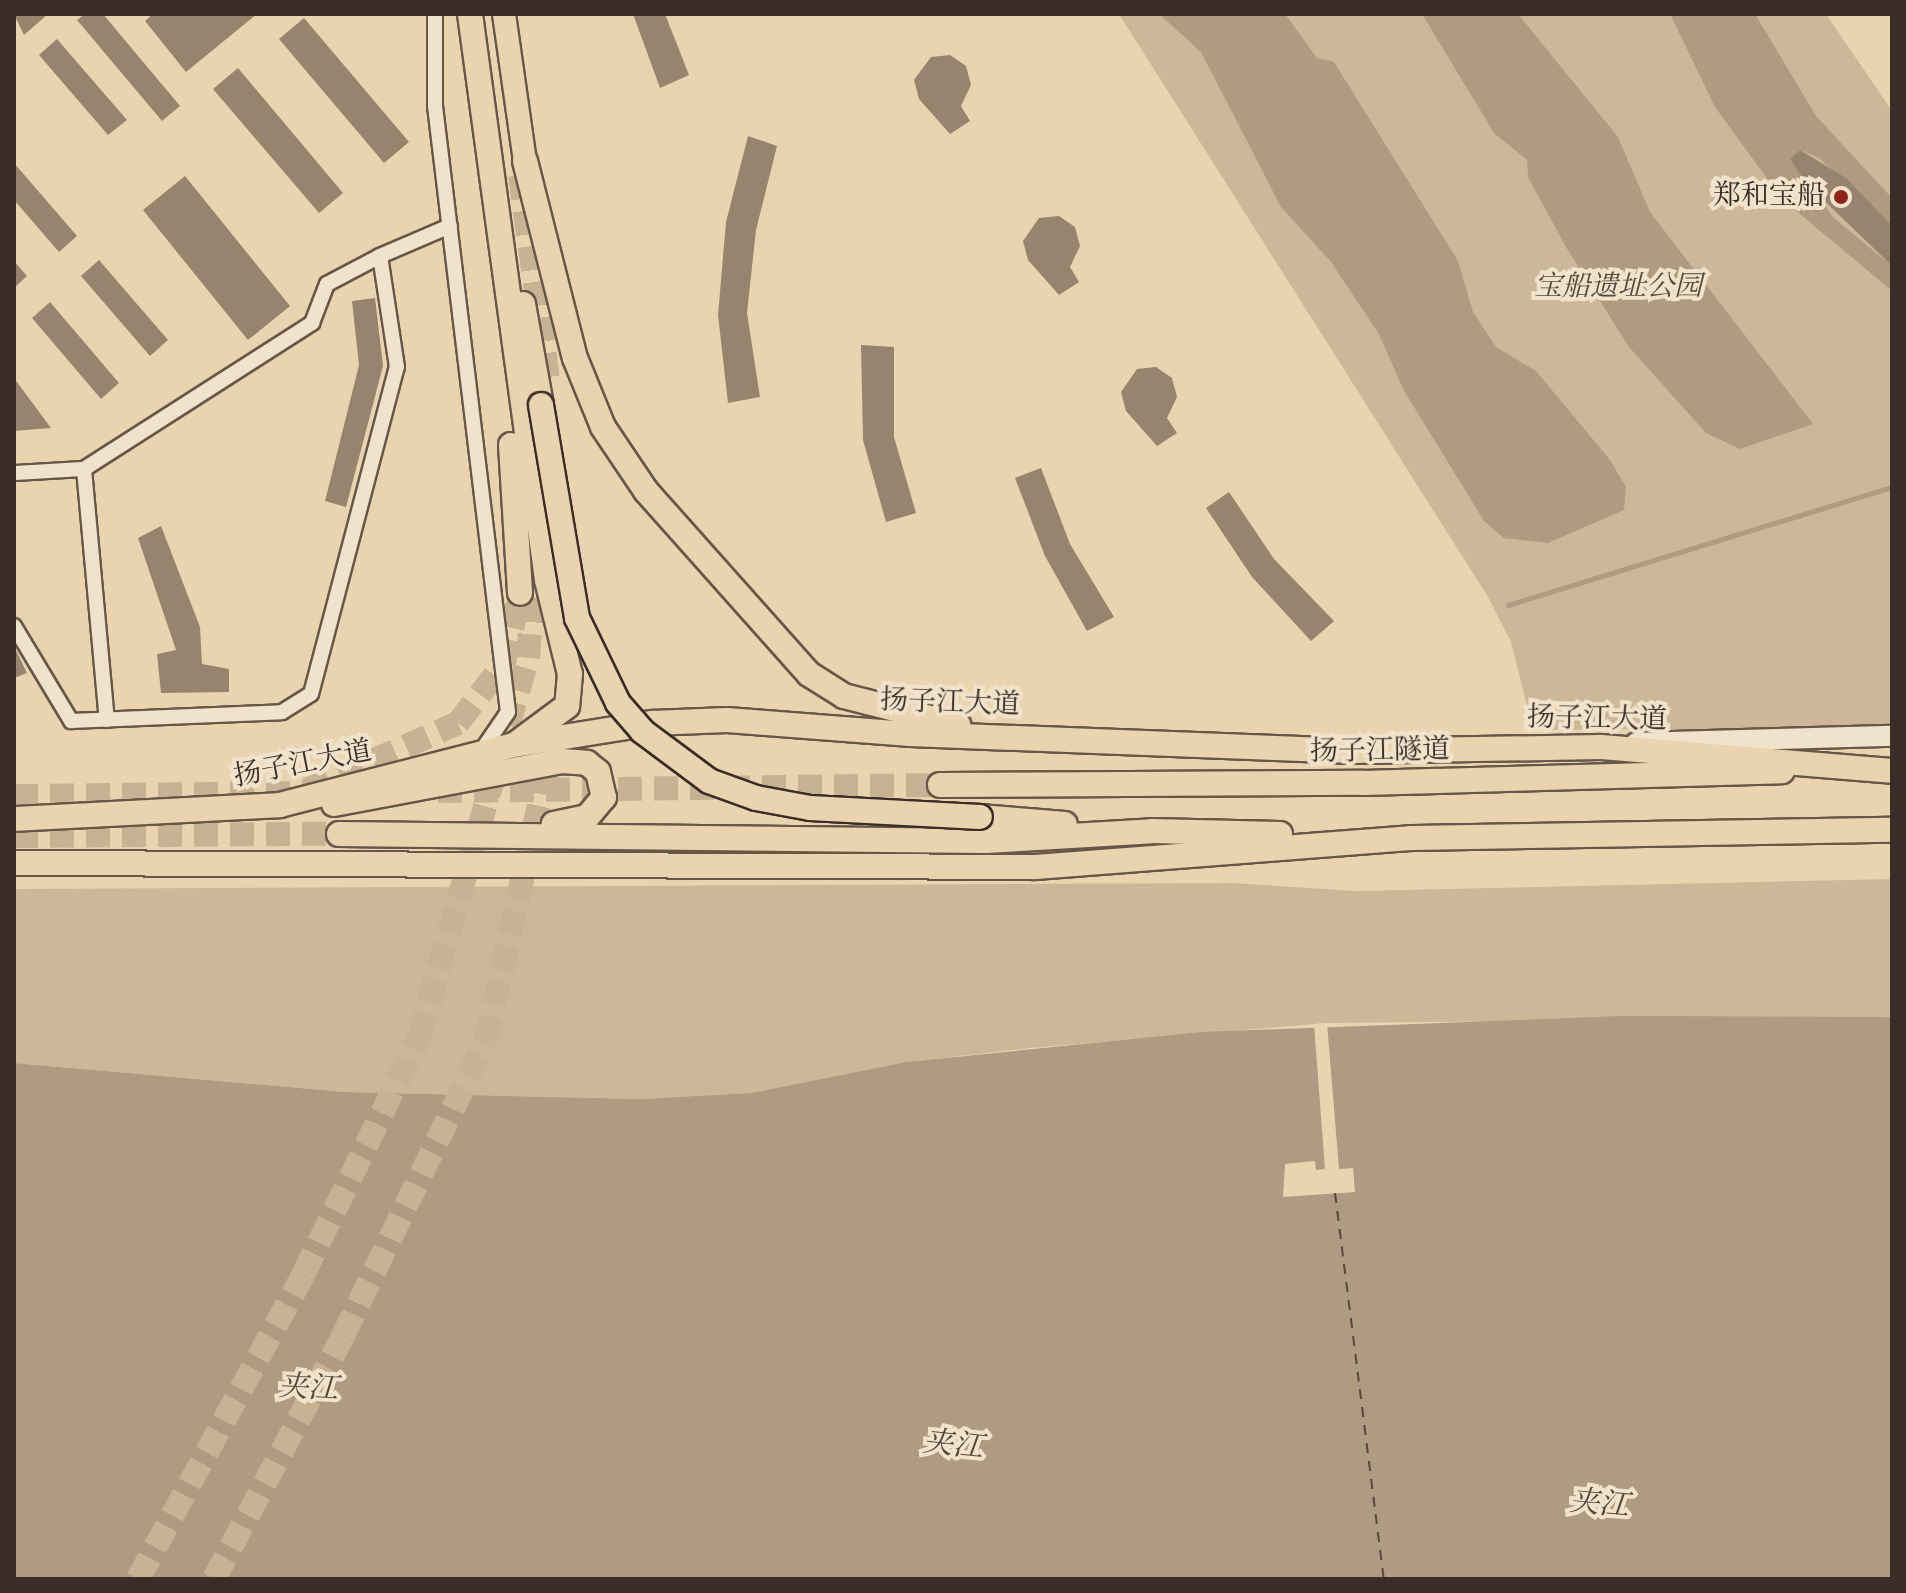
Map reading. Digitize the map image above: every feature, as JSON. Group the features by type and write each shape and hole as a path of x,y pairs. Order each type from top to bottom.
{"highway":[{"path":"461,14 459,59 514,463 520,593"},
{"path":"471,14 577,618 618,703 642,731 709,781 756,798 810,808 980,817 1152,831 1411,838 1892,830"},
{"path":"471,14 547,580 570,674 567,706 514,745"},
{"path":"525,161 550,278 603,427 706,567 809,674 844,696 992,733"},
{"name":"扬子江大道","path":"14,819 280,805 514,745 652,723 727,720 1353,751 1601,747 1892,771"},
{"path":"280,805 357,803 561,761 598,772 604,797 587,817 517,833"},
{"name":"扬子江隧道","path":"940,785 1394,783 1821,767"},
{"path":"339,834 517,833 986,841 1152,831"},
{"path":"14,863 1035,867 1411,838"}],"main road":[{"path":"504,14 525,161"},
{"path":"1601,747 1677,738 1892,736"}],"street":[{"path":"435,14 435,106 508,712 479,754"},
{"path":"14,473 84,469 312,323 327,284 380,256 450,226"},
{"path":"14,626 71,721 282,712 311,694 397,367 380,256"},
{"path":"84,469 107,720"}],"green space":[{"name":"宝船遗址公园","path":"1119,14 1826,14 1892,111 1892,728 1533,730 1511,642 1488,597"},
{"path":"1892,879 1892,1017 1327,1023 1031,1048 906,1062 751,1093 639,1099 345,1092 14,1063 14,889 1232,883 1357,891"}],"water":[{"path":"1159,14 1285,14 1317,58 1334,62 1458,261 1473,312 1496,347 1536,371 1610,460 1626,487 1624,510 1548,543 1504,538 1484,521 1403,389 1379,334 1331,262 1281,207 1201,52"},
{"path":"1422,14 1518,14 1618,137 1650,212 1813,424 1740,449 1706,433 1629,347 1566,247 1528,177 1527,160 1494,133"},
{"path":"1670,14 1755,14 1816,116 1892,198 1892,226 1819,158 1800,150 1790,159 1834,218 1892,266 1892,291 1782,199 1715,107"},
{"name":"夹江","path":"1622,1016 1892,1017 1892,1579 14,1579 14,1063 345,1092 639,1099 751,1093 906,1062 1202,1032"}],"pier":[{"path":"1327,1023 1339,1169 1353,1168 1355,1192 1283,1197 1285,1164 1315,1161 1316,1170 1325,1169 1314,1024"}],"building":[{"path":"14,14 48,14 24,35"},
{"path":"85,14 103,14 180,106 162,121 77,20"},
{"path":"153,14 257,14 186,72 145,21"},
{"path":"633,14 665,14 689,75 660,88"},
{"path":"304,18 409,142 384,163 279,39"},
{"path":"57,39 127,120 108,135 39,55"},
{"path":"950,55 966,66 971,85 961,106 970,121 950,134 919,99 914,80 931,57"},
{"path":"238,68 343,193 319,213 213,89"},
{"path":"748,136 777,146 756,230 747,313 760,397 728,403 718,315 726,222"},
{"name":"郑和宝船","path":"1800,150 1846,178 1892,226 1892,266 1806,183 1790,159"},
{"path":"14,163 77,236 59,252 14,200"},
{"path":"185,176 290,306 248,340 143,210"},
{"path":"1059,216 1075,227 1080,246 1070,267 1079,282 1059,295 1028,260 1023,241 1039,218"},
{"path":"99,260 168,340 150,356 81,276"},
{"path":"14,261 27,276 14,288"},
{"path":"375,298 383,366 346,507 325,501 359,365 352,301"},
{"path":"50,302 119,383 101,399 32,318"},
{"path":"861,345 894,347 894,437 916,513 886,522 863,440"},
{"path":"1156,367 1172,378 1177,397 1167,418 1177,433 1157,446 1126,411 1121,392 1137,369"},
{"path":"14,378 51,428 14,431"},
{"path":"1041,468 1070,544 1114,617 1087,631 1045,556 1015,478"},
{"path":"1229,492 1274,559 1334,621 1311,641 1252,577 1206,508"},
{"path":"161,526 200,627 202,664 229,669 229,692 161,693 157,654 176,650 138,538"},
{"path":"14,646 27,673 14,678"}],"waterway":[{"path":"1508,605 1892,487"}],"ferry route":[{"path":"1335,1193 1384,1579"}],"tunnel":[{"path":"520,175 549,388"},
{"path":"138,1579 303,1275 419,1037 528,658 536,553"},
{"path":"307,790 458,723 504,663 520,593"},
{"path":"214,1579 343,1336 486,1040 553,743"},
{"path":"438,791 940,785"},
{"path":"14,796 309,793"},
{"path":"14,836 339,834"}],"place":[{"name":"郑和宝船","path":"1841,197"}]}
